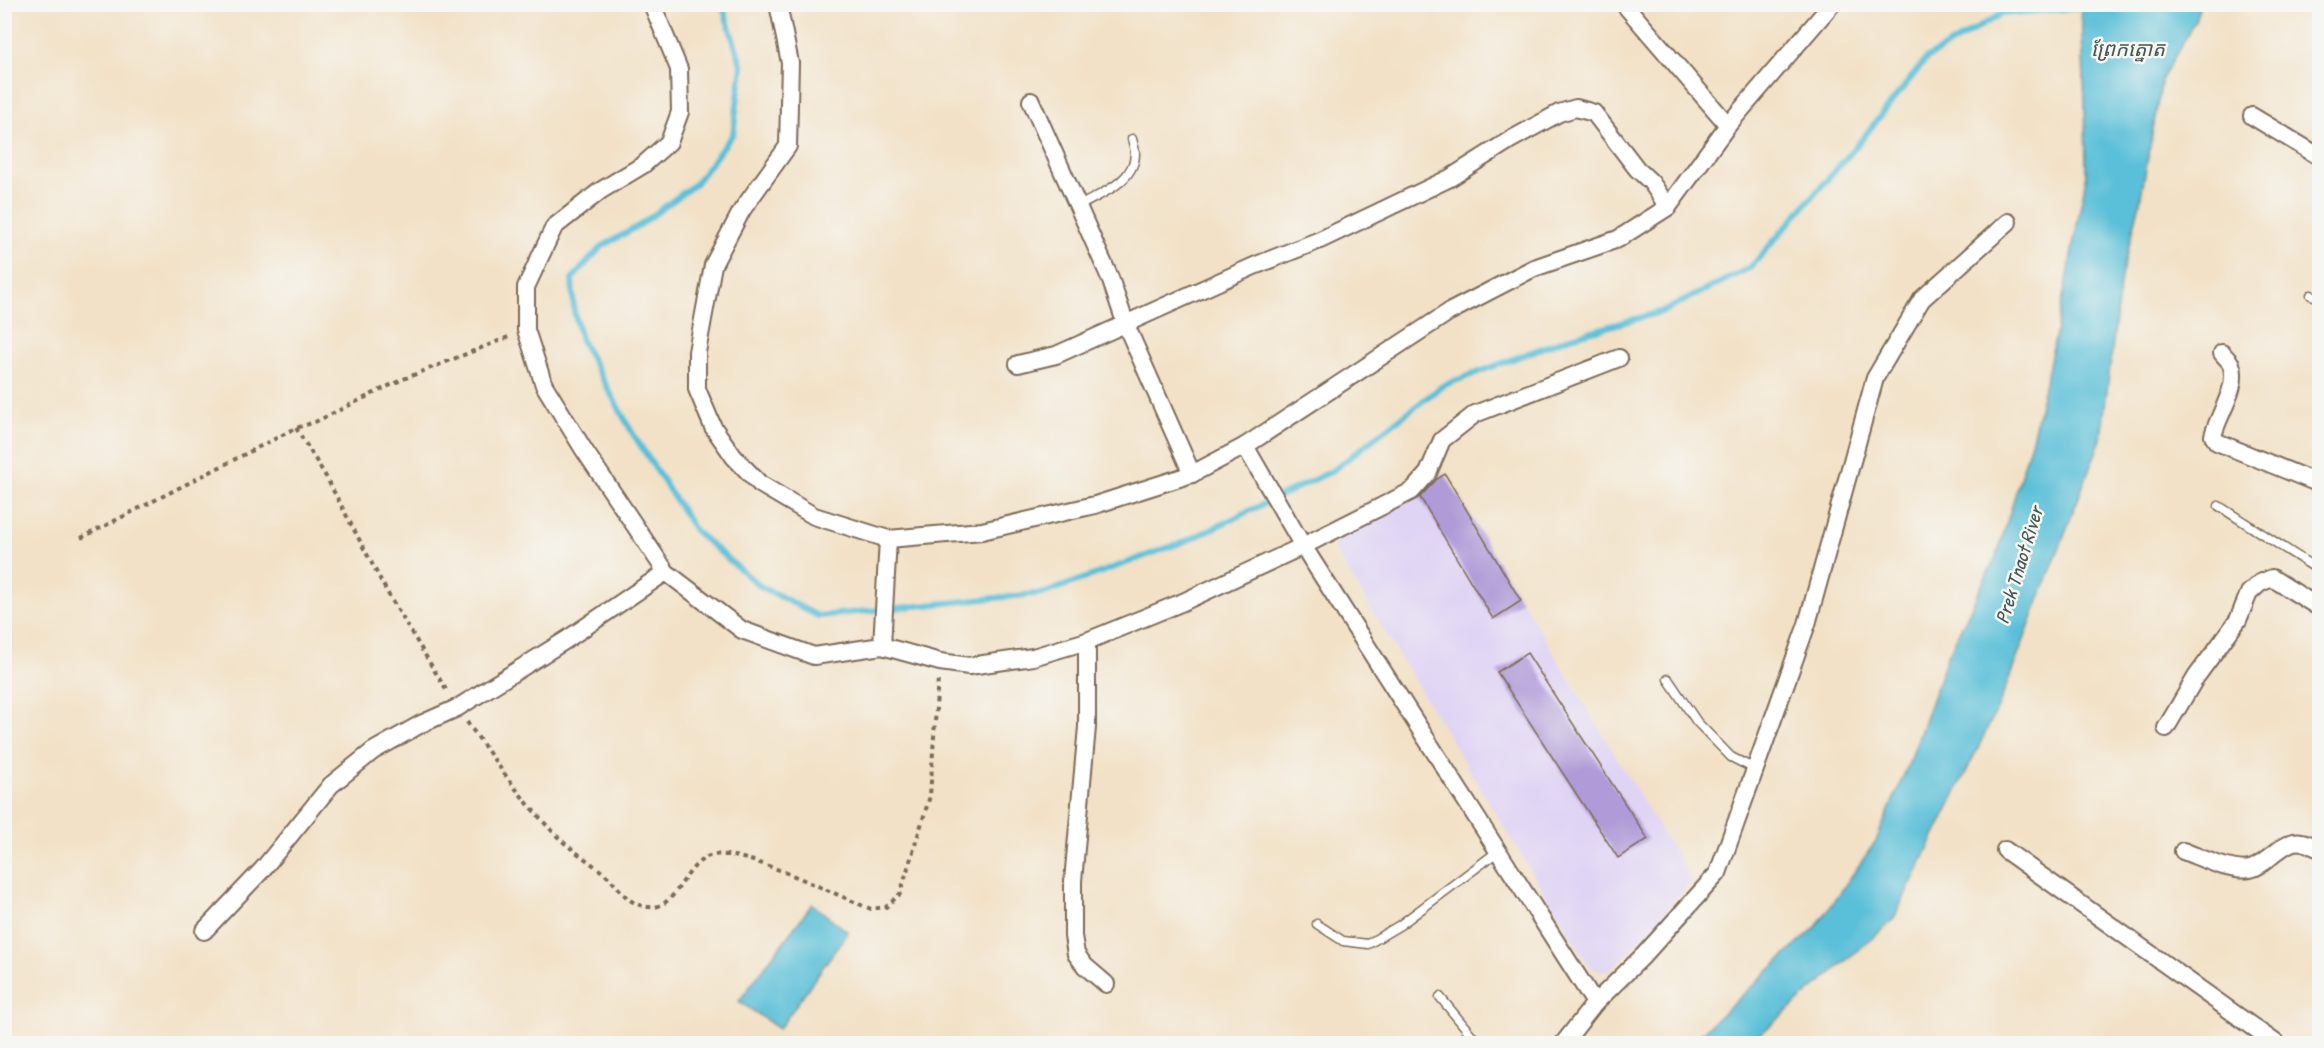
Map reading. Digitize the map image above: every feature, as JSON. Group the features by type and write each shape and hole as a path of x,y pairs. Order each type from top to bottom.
{"street":[{"path":"652,4 678,69 680,112 669,142 643,165 600,191 554,227 526,287 526,330 544,385 584,450 666,572 742,630 814,656 882,646 940,662 969,666 1033,657 1086,640 1183,602 1303,546 1412,491 1428,473 1442,440 1475,414 1618,358"},
{"path":"778,4 790,63 788,147 742,210 712,265 697,352 697,389 713,427 734,457 760,484 814,516 888,539 982,531 1095,505 1192,474 1245,446 1449,312 1534,268 1618,239 1668,207 1728,125 1832,4"},
{"path":"1624,4 1728,125"},
{"path":"1031,101 1079,206 1110,278 1126,325 1192,474"},
{"path":"1018,364 1056,355 1254,266 1320,240 1450,178 1510,140 1559,113 1576,108 1594,113 1637,169 1651,182 1668,207"},
{"path":"2252,116 2319,158"},
{"path":"1563,1044 1595,1004 1643,956 1718,873 1807,624 1875,378 1922,299 2008,222"},
{"path":"2222,352 2231,363 2233,383 2216,424 2213,436 2217,442 2319,484"},
{"path":"1245,446 1303,546 1595,1004"},
{"path":"882,646 888,539"},
{"path":"204,931 262,870 331,785 373,751 421,723 457,708 566,640 666,572"},
{"path":"2166,728 2196,677 2238,620 2249,593 2260,583 2272,578 2319,608"},
{"path":"1086,640 1087,727 1073,881 1072,919 1076,954 1085,966 1106,984"},
{"path":"2183,851 2230,867 2249,869 2266,861 2290,843 2300,842 2319,849"},
{"path":"2005,850 2277,1044"}],"lane":[{"path":"1079,206 1129,174 1135,153 1132,139"},
{"path":"2219,507 2319,571"},
{"path":"1668,679 1697,722 1731,757 1755,769"},
{"path":"1317,924 1343,941 1368,944 1400,924 1497,852"},
{"path":"1440,998 1479,1044"}],"path":[{"path":"81,538 296,428 315,422 401,380 526,330"},
{"path":"296,428 325,475 387,592 457,708 504,773 558,836 607,877 632,903 651,907 666,903 698,862 714,855 728,856 768,866 871,909 886,907 900,894 930,796 940,662"}],"shaded area":[{"path":"1445,474 1691,880 1658,922 1609,972 1591,969 1334,549 1336,537"}],"water":[{"name":"ព្រែកត្នោត","path":"2085,4 2200,5 2195,21 2162,79 2139,207 2121,277 2101,439 1999,705 1893,920 1750,1043 1691,1043 1816,927 1876,841 1911,758 1948,655 1998,552 2033,435 2056,334 2086,178 2081,10"},
{"path":"812,904 848,932 779,1029 739,1001"}],"building":[{"path":"1445,474 1521,601 1493,619 1420,497"},
{"path":"1527,653 1648,839 1618,858 1497,672"}],"waterway":[{"path":"722,4 742,67 733,134 695,184 640,225 601,247 572,279 574,311 581,340 633,434 696,532 760,586 818,616 1045,593 1191,539 1332,471 1442,386 1571,337 1664,311 1751,267 1854,149 1927,58 2001,14 2088,7"}],"water label":[{"name":"Prek Tnaot River","path":"2019,565"}]}
